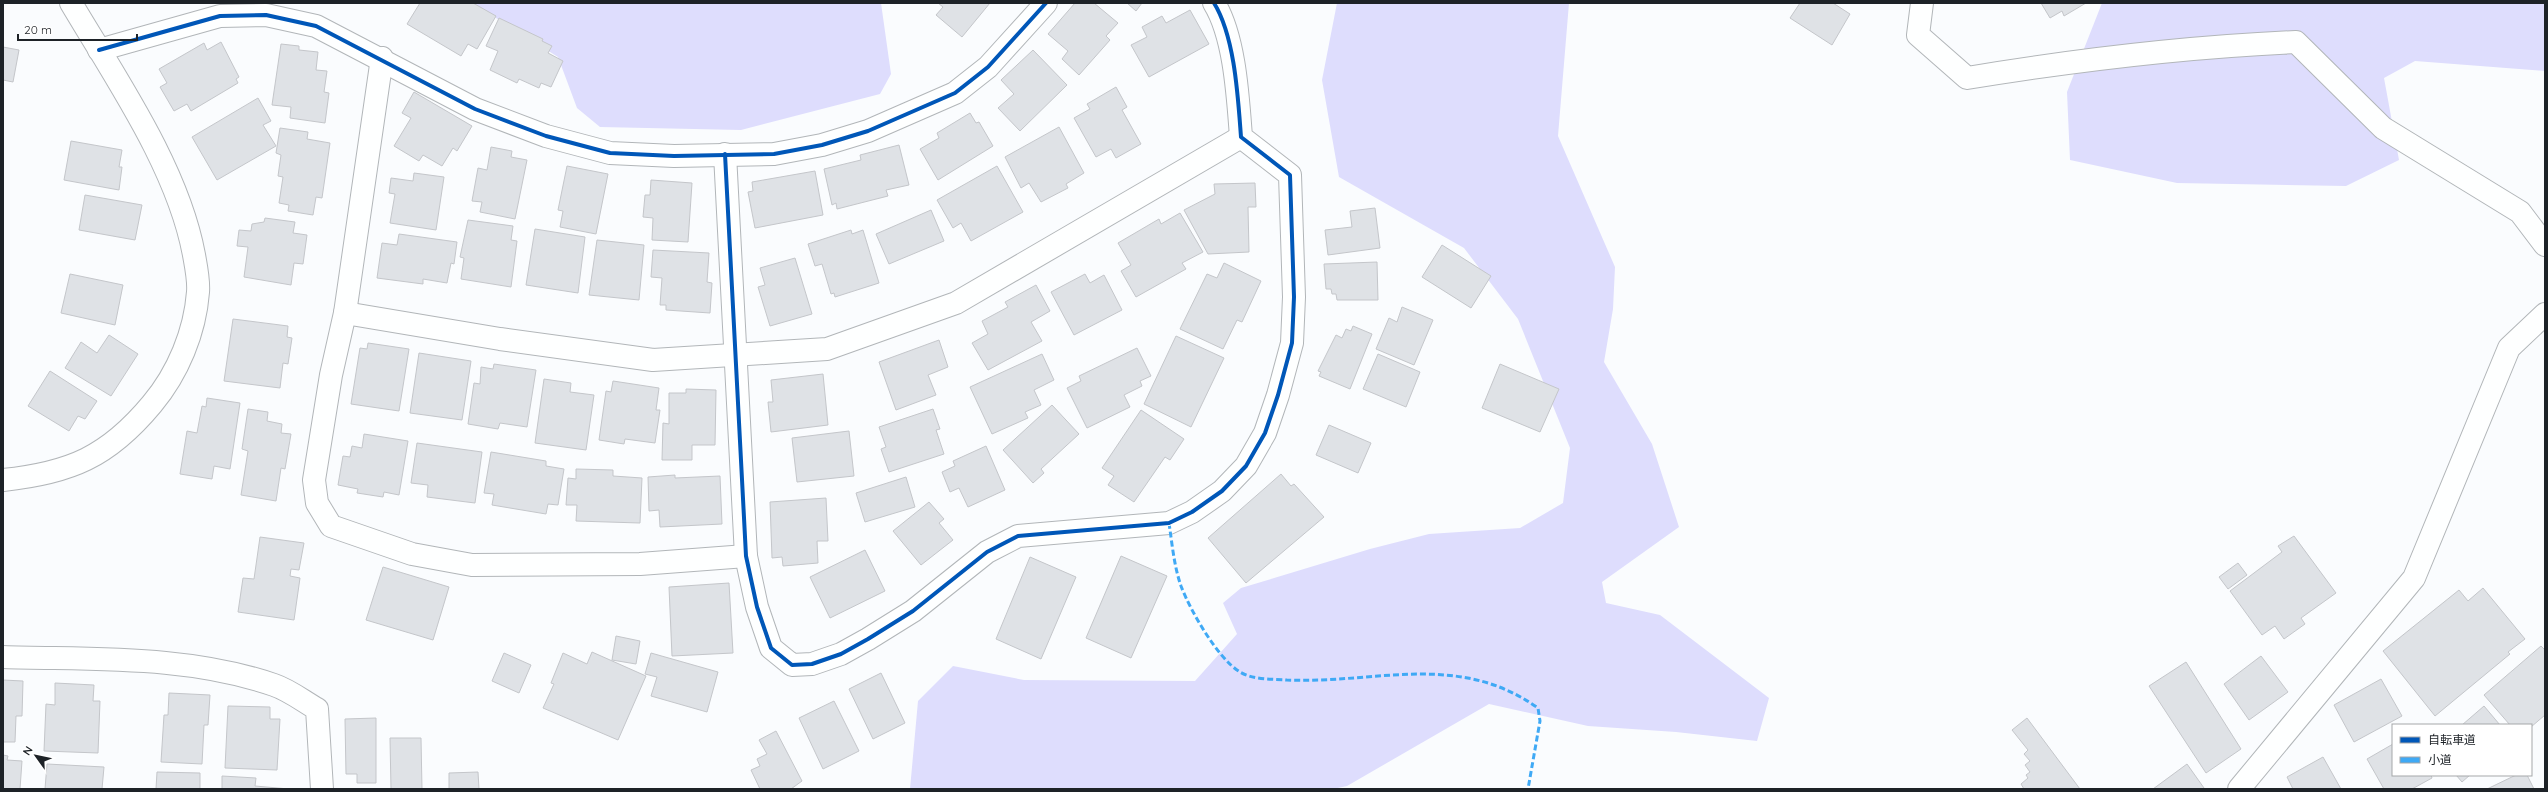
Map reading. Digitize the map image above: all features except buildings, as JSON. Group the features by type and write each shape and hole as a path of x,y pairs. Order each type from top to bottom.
{"street":[{"path":"3,480 66,469 97,454 132,428 157,398 176,367 192,330 198,290 189,229 164,166 72,3"},
{"path":"99,50 220,16 266,15 316,26 382,58 475,109 546,136 610,153 674,156 774,154 822,145 868,131 955,94 988,67 1046,3"},
{"path":"725,154 737,356 746,556 757,606 771,648 792,666 812,664 841,654 868,639 914,610 987,552 1018,536 1169,523 1192,512 1222,491 1246,466 1265,433 1278,396 1292,343 1294,297 1290,175 1241,137 1237,90 1230,48 1214,3"},
{"path":"1922,3 1918,35 1967,78 2057,63 2225,45 2296,42 2383,128 2520,212 2545,245"},
{"path":"382,58 345,313 331,375 314,480 317,503 331,526 412,554 472,565 640,564 746,556"},
{"path":"345,313 500,339 653,360 737,356 827,349 956,303 1241,137"},
{"path":"2239,789 2414,578 2509,348 2545,314"},
{"path":"3,657 178,663 231,672 276,685 317,709 322,789"}],"shaded area":[{"path":"472,3 881,3 891,74 880,94 741,130 600,127 577,108 558,57"},
{"path":"1337,3 1569,3 1558,136 1615,267 1613,309 1604,362 1652,444 1679,527 1602,582 1606,603 1660,615 1769,698 1757,741 1676,732 1588,726 1489,704 1347,786 1333,789 910,789 918,701 953,666 1024,680 1195,681 1237,634 1223,603 1241,588 1370,549 1429,534 1520,528 1563,503 1570,448 1518,319 1464,248 1339,177 1322,80"},
{"path":"2102,3 2545,3 2545,71 2415,61 2384,78 2399,160 2346,186 2177,183 2070,160 2067,92"}],"marked path":[{"path":"1169,523 1177,571 1185,596 1214,645 1232,666 1240,672 1257,678 1287,680 1320,680 1416,674 1447,675 1478,680 1508,691 1538,708 1540,721 1528,789"}],"cycle path":[{"path":"99,50 220,16 266,15 316,26 475,109 546,136 610,153 674,156 774,154 822,145 868,131 955,93 988,67 1046,3"},
{"path":"725,154 746,556 757,607 771,648 792,665 812,664 841,654 868,639 913,611 987,552 1018,536 1169,523 1192,512 1222,491 1246,466 1265,433 1278,395 1292,343 1294,297 1290,175 1241,137 1237,86 1231,50 1227,33 1214,3"}]}
